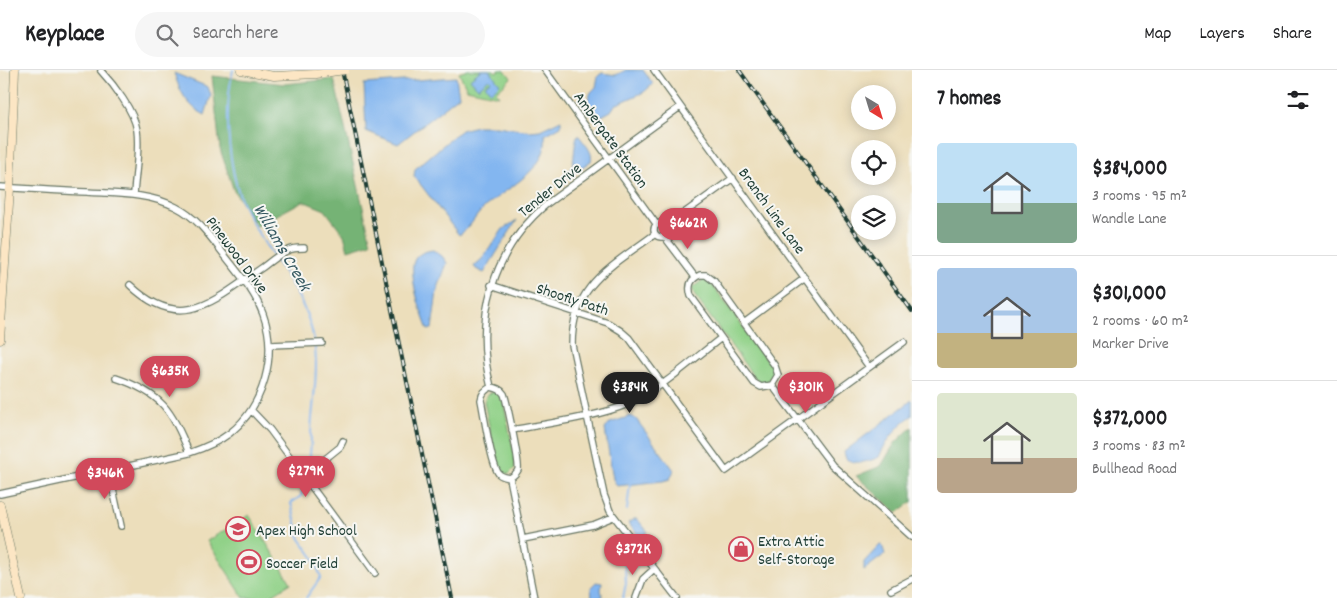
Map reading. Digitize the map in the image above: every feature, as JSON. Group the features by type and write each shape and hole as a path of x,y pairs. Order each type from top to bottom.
{"street":[{"path":"0,340 10,188 15,70"},
{"path":"241,70 274,76 346,70"},
{"name":"Ambergate Station","path":"545,70 657,225"},
{"name":"Branch Line Lane","path":"654,70 869,367"},
{"path":"101,71 110,81 135,123 137,137 134,195"},
{"name":"Tender Drive","path":"510,478 518,471 519,465 504,395 500,390 491,387 486,366 484,335 485,312 492,285 509,247 530,219 548,203 680,107"},
{"path":"666,226 733,178"},
{"name":"Pinewood Drive","path":"0,187 134,195 167,203 191,217 209,235 255,296 264,315 270,345 265,380 251,410 238,426 206,448 0,494"},
{"path":"655,234 654,230 657,225 661,223 666,226"},
{"path":"664,236 667,230 666,226"},
{"path":"655,234 664,236"},
{"path":"655,234 598,276 584,294 572,328 572,345 604,495 613,517 677,598"},
{"path":"664,236 695,277"},
{"path":"130,285 141,295 158,305 173,309 203,306 292,249 304,248"},
{"path":"706,275 714,281 744,323 776,366 778,375 772,385 761,387 754,383 691,296 689,289 695,277 706,275"},
{"path":"744,323 805,278"},
{"name":"Shoofly Path","path":"492,285 608,323 621,331 629,338 726,471 797,419"},
{"path":"512,430 587,415 627,404 648,393 721,338"},
{"path":"797,419 904,342"},
{"path":"270,345 322,343"},
{"path":"116,378 151,394 167,409 178,425 189,453"},
{"path":"772,385 832,465 912,537"},
{"path":"491,387 485,390 481,400 495,468 500,475 510,478 534,598"},
{"path":"251,410 270,430 376,573"},
{"path":"304,476 340,447 343,441"},
{"path":"109,471 121,526"},
{"path":"0,505 21,598"},
{"path":"523,539 593,525 613,517"},
{"path":"636,598 643,579 654,569"},
{"path":"892,590 912,579"}],"green space":[{"path":"468,70 494,70 496,72 505,70 511,78 496,92 499,96 467,89 459,73"},
{"path":"212,76 285,84 334,79 371,243 348,250 344,235 325,210 303,201 257,226 234,191 220,149"},
{"path":"704,279 714,287 771,365 774,372 773,377 766,382 761,383 754,377 695,296 692,288"},
{"path":"494,392 500,394 503,400 514,453 515,468 509,474 503,473 498,467 484,402 487,394"},
{"path":"912,427 912,502 897,513 856,476 881,466 895,443"},
{"name":"Soccer Field","path":"249,515 291,583 267,598 244,598 207,541"}],"water":[{"path":"481,70 489,70 500,84 491,92 485,85 491,81 489,79 478,88 470,79"},
{"path":"626,70 643,70 653,84 644,92 615,105 611,111 596,118 587,102 591,92 596,87 598,76 602,73 616,75"},
{"path":"174,73 208,87 211,95 205,115 193,107 185,98"},
{"path":"456,77 459,96 398,144 366,131 364,84"},
{"path":"561,120 561,126 545,135 545,148 532,170 480,212 466,230 459,235 414,176 415,169 461,130 477,126 497,126 530,131 540,130"},
{"path":"577,136 586,145 592,158 591,161 567,178 573,162"},
{"path":"517,220 484,273 476,269 474,266 482,259 503,229"},
{"path":"433,250 442,256 447,263 437,291 432,329 428,330 416,294 413,265 419,255"},
{"path":"912,400 912,416 902,423 893,434 879,457 862,462 846,459 844,452"},
{"path":"631,416 636,419 674,470 670,479 617,486 613,479 605,429 610,423"},
{"path":"637,519 648,532 640,537 628,523"},
{"path":"882,545 885,554 864,570 864,562"},
{"path":"596,582 602,583 603,598 592,598 591,587"}],"waterway":[{"name":"Williams Creek","path":"233,70 228,105 229,144 241,200 256,229 298,295 313,336 316,370 308,471"},
{"name":"Williams Creek","path":"305,480 301,496 291,503 300,539 313,557 321,577 306,598"},
{"path":"627,510 630,484"},
{"path":"623,598 626,583 624,552"}],"railway":[{"path":"342,70 452,598"},
{"path":"739,70 912,311"}],"place":[{"name":"Apex High School","path":"238,529"},
{"name":"Extra Attic Self-Storage","path":"741,549"},
{"name":"Soccer Field","path":"249,562"}]}
